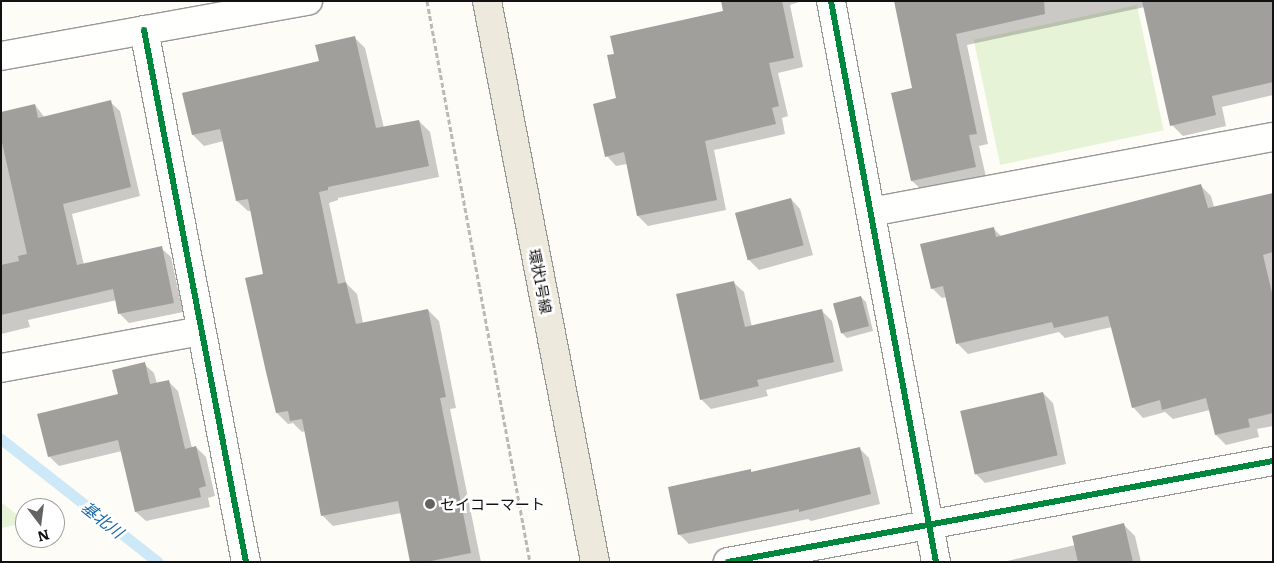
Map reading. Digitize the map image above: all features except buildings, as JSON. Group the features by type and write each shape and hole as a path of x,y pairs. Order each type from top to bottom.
{"main road":[{"name":"環状1号線","path":"487,1 595,562"}],"street":[{"path":"1,56 308,1"},
{"path":"831,1 936,562"},
{"path":"144,30 246,562"},
{"path":"872,212 1273,137"},
{"path":"1,368 201,331"},
{"path":"728,562 1273,461"}],"path":[{"path":"427,1 530,562"}],"green space":[{"path":"1137,5 1164,130 1000,165 974,40"},
{"path":"1,502 15,513 15,525 1,528"}],"waterway":[{"name":"基北川","path":"1,439 158,562"}],"cycle path":[{"path":"831,1 936,562"},
{"path":"144,30 246,562"},
{"path":"728,562 1273,461"}],"place":[{"name":"セイコーマート","path":"430,504"}]}
